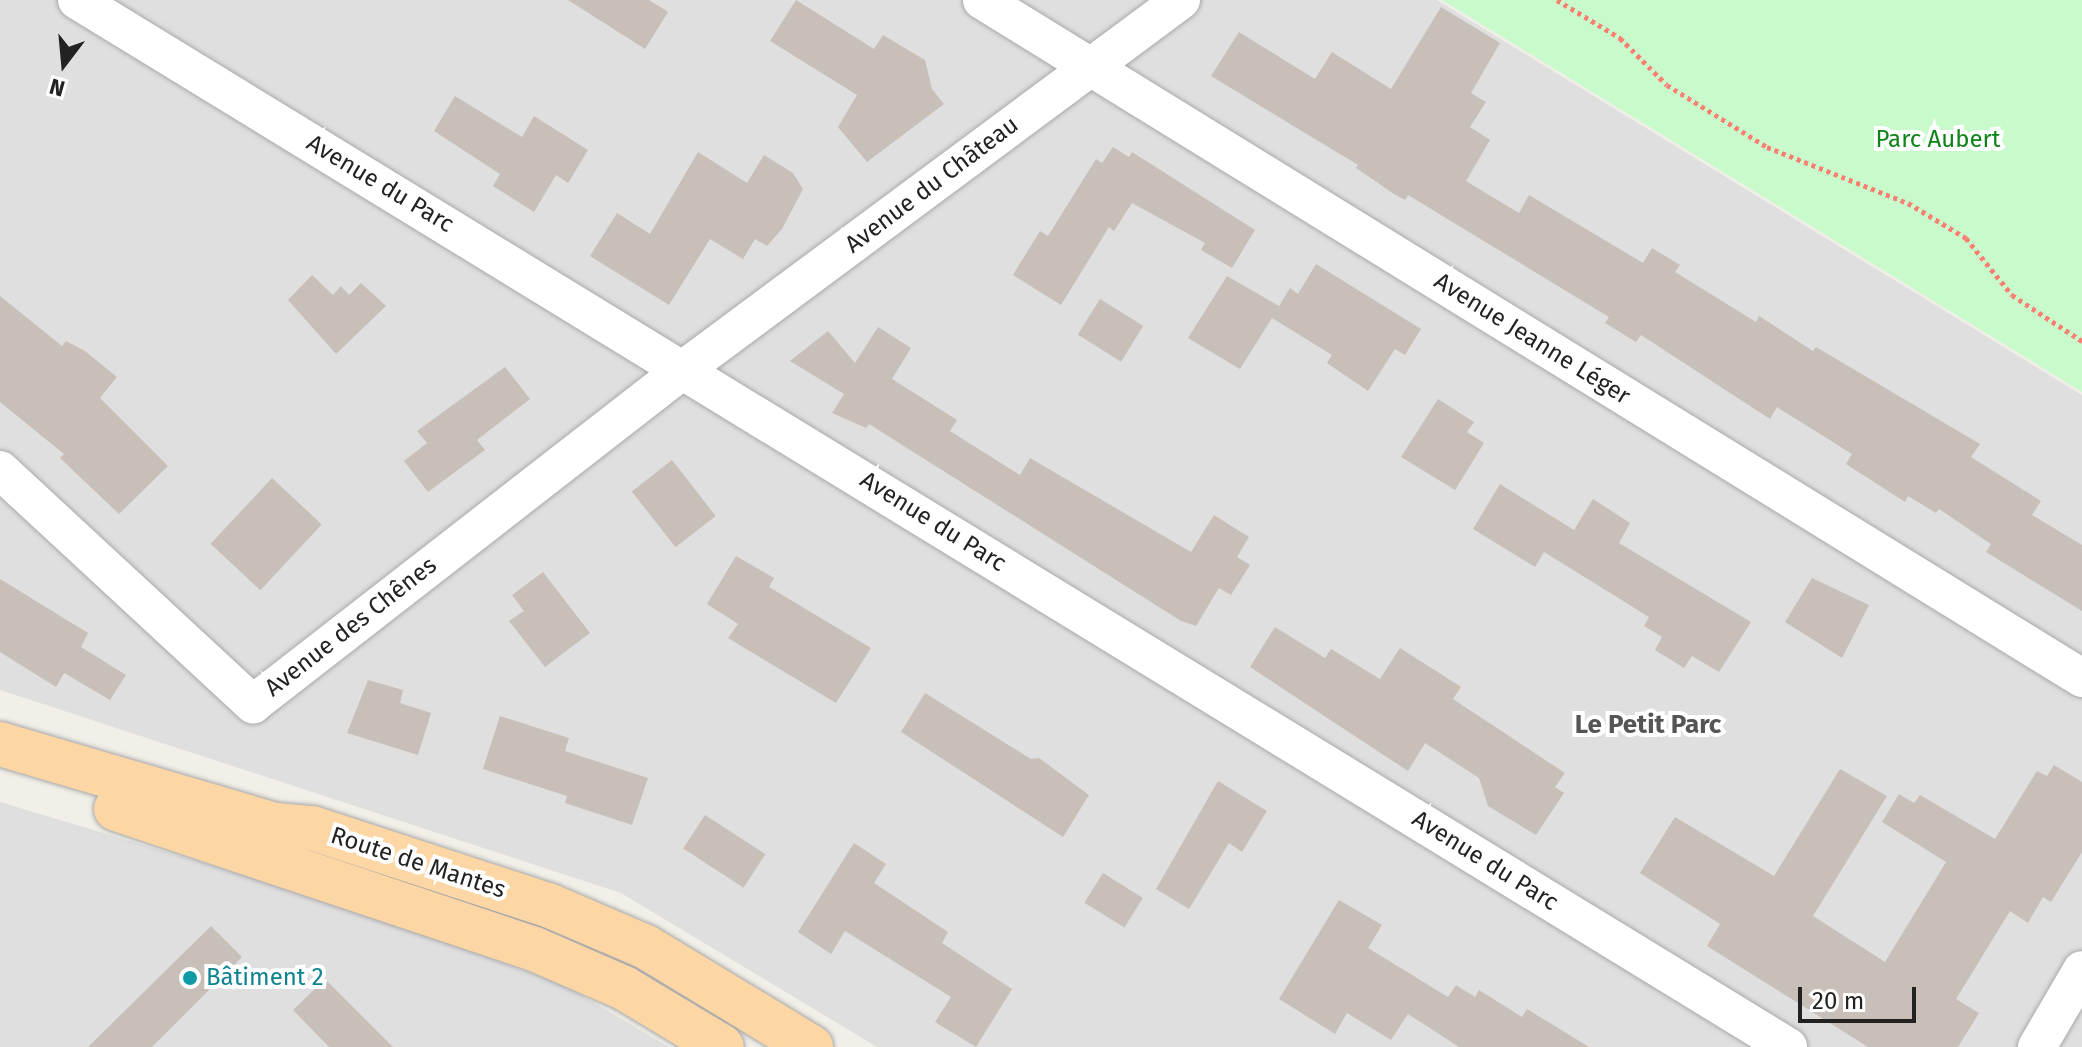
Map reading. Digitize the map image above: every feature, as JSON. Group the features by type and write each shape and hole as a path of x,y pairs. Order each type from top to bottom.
{"main road":[{"path":"0,715 280,808 312,828"},
{"name":"Route de Mantes","path":"0,744 275,825 312,828 548,905 646,947 811,1047"},
{"name":"Route de Mantes","path":"0,770 532,948 624,988 722,1047"}],"street":[{"name":"Avenue du Parc","path":"77,0 1788,1047"},
{"name":"Avenue Jeanne Léger","path":"982,0 2082,678"},
{"name":"Avenue du Château","path":"684,369 1181,0"},
{"name":"Avenue des Chênes","path":"0,470 253,704 684,369"},
{"path":"2037,1047 2082,970"}],"path":[{"path":"1557,0 1620,38 1667,85 1767,147 1908,203 1966,238 2012,295 2082,341"}],"shaded area":[{"path":"0,0 1437,0 2082,395 2082,1047 877,1047 621,893 0,690"},
{"path":"0,802 344,905 566,986 669,1047 0,1047"}],"green space":[{"name":"Parc Aubert","path":"1442,0 2082,0 2082,392"}],"building":[{"path":"568,0 649,0 668,12 645,49"},
{"path":"796,0 874,49 883,35 925,60 932,89 944,104 867,162 838,127 857,95 770,41"},
{"path":"1441,7 1500,43 1471,93 1486,102 1470,127 1490,140 1466,181 1519,213 1529,195 1643,263 1652,248 1680,265 1675,272 1756,322 1759,316 1813,351 1816,347 1980,444 1971,457 2041,501 2032,515 2082,545 2082,611 1986,552 1991,544 1939,509 1936,513 1908,496 1905,502 1846,464 1852,454 1777,407 1770,419 1641,335 1636,342 1605,323 1609,317 1408,195 1405,200 1394,194 1356,168 1358,165 1211,76 1239,32 1315,79 1332,52 1391,89"},
{"path":"455,96 522,137 534,116 588,150 568,183 556,175 534,212 493,186 500,174 434,131"},
{"path":"1113,147 1129,157 1132,152 1255,230 1232,268 1201,250 1205,243 1132,203 1114,231 1109,227 1061,305 1013,275 1040,231 1048,236 1096,159 1102,163"},
{"path":"698,152 747,183 764,155 793,173 803,189 782,229 767,246 755,239 743,259 710,239 669,305 590,256 617,213 650,234"},
{"path":"1316,264 1421,329 1405,355 1395,349 1368,391 1327,363 1332,355 1272,318 1240,369 1188,338 1227,276 1279,306 1290,288 1298,294"},
{"path":"312,275 333,295 341,286 349,295 361,283 386,306 336,354 288,300"},
{"path":"0,296 62,346 66,341 85,351 117,377 100,398 168,466 119,514 60,458 64,454 0,402"},
{"path":"1100,299 1143,326 1121,362 1078,335"},
{"path":"878,327 911,348 892,379 957,420 950,431 1020,475 1030,458 1191,552 1214,515 1249,537 1237,557 1250,565 1231,595 1219,588 1196,626 1181,621 869,424 866,428 832,413 844,394 790,361 828,331 855,363"},
{"path":"505,367 530,399 477,440 485,450 428,492 404,461 427,443 417,431"},
{"path":"1438,399 1474,422 1467,432 1484,443 1455,490 1401,457"},
{"path":"672,460 716,516 676,547 632,491"},
{"path":"272,478 322,524 260,590 211,544"},
{"path":"1500,484 1574,530 1593,499 1630,523 1619,543 1751,622 1719,672 1692,656 1684,668 1655,650 1662,637 1644,626 1649,617 1544,552 1535,567 1473,529"},
{"path":"736,556 774,578 769,587 871,648 836,703 728,638 738,624 707,604"},
{"path":"543,572 590,633 545,667 509,621 524,611 512,595"},
{"path":"1812,578 1869,605 1842,658 1785,622"},
{"path":"0,579 88,633 81,647 126,675 110,700 64,673 56,687 0,652"},
{"path":"1275,627 1325,658 1331,649 1380,679 1400,648 1461,687 1453,699 1565,773 1555,787 1564,793 1536,835 1488,806 1479,778 1425,743 1408,771 1250,667"},
{"path":"368,680 403,690 400,703 431,713 418,755 347,733"},
{"path":"925,693 1031,759 1039,758 1089,795 1063,837 901,732"},
{"path":"500,716 569,738 565,751 648,778 632,825 565,803 567,796 483,769"},
{"path":"2054,765 2082,782 2082,852 2051,902 2043,897 2028,923 2010,911 1956,999 1979,1013 1958,1047 1868,1047 1707,946 1720,924 1640,873 1675,817 1774,876 1840,769 1887,796 1813,916 1885,962 1946,862 1882,822 1899,794 1914,803 1920,795 1995,839 2037,771 2047,776"},
{"path":"1218,781 1267,811 1242,852 1229,843 1189,909 1156,889"},
{"path":"705,815 765,854 744,888 683,849"},
{"path":"854,843 886,864 874,883 948,932 942,943 1012,989 976,1047 935,1022 951,997 845,931 831,954 798,932"},
{"path":"1103,873 1143,898 1124,928 1084,903"},
{"path":"1339,900 1382,925 1368,948 1448,997 1456,985 1475,997 1479,990 1522,1017 1527,1009 1589,1047 1459,1047 1408,1014 1391,1040 1347,1013 1335,1034 1279,999"},
{"name":"Bâtiment 2","path":"211,926 242,957 152,1047 88,1047"},
{"path":"325,979 393,1047 329,1047 293,1010"}],"place":[{"name":"Bâtiment 2","path":"190,978"}],"district":[{"name":"Le Petit Parc","path":"1648,725"}]}
